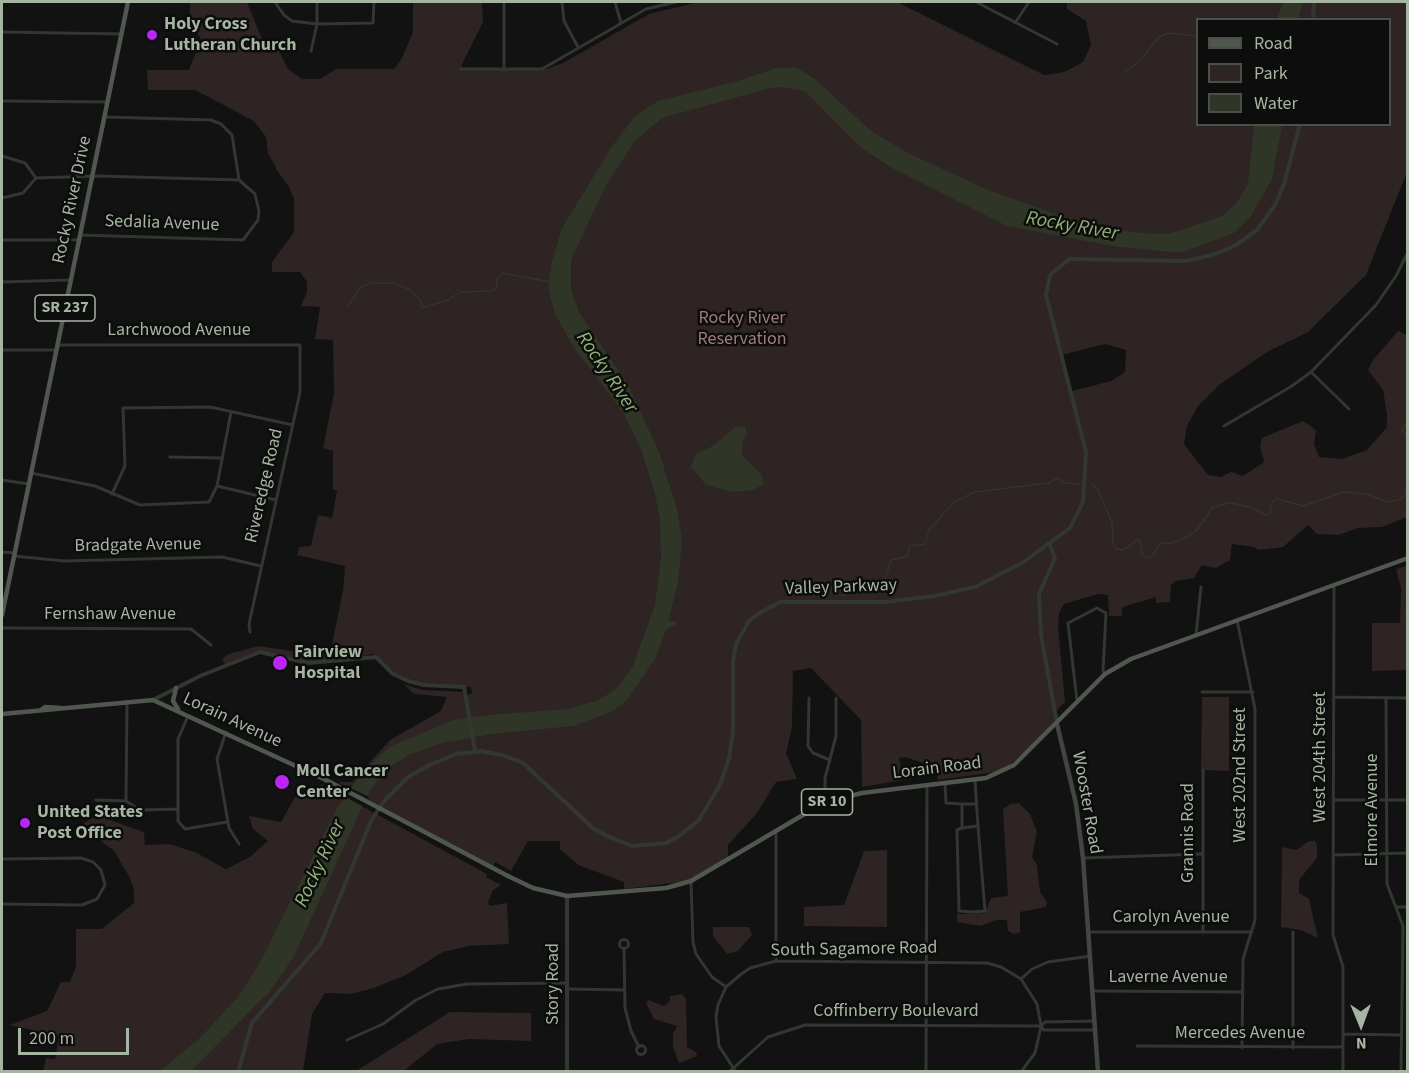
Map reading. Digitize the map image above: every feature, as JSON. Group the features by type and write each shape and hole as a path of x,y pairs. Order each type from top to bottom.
{"main road":[{"name":"Rocky River Drive","path":"2,615 3,597 29,484 128,2"},
{"name":"Lorain Road","path":"508,876 533,888 567,896 666,888 691,880 825,802 851,794 927,783 975,780 1014,765 1058,724 1105,674 1131,659 1407,558"},
{"path":"177,688 173,701 179,711"},
{"name":"Lorain Avenue","path":"2,714 54,711 61,708 153,700 326,780 508,876"},
{"name":"Wooster Road","path":"1058,724 1076,804 1083,858 1098,1071"}],"street":[{"path":"275,2 284,15 292,21 317,24 373,23 374,2"},
{"path":"311,51 317,24 317,2"},
{"path":"504,2 504,70"},
{"path":"562,2 564,21 578,47"},
{"path":"615,2 621,23"},
{"path":"461,69 542,69 646,9 667,2 676,2"},
{"path":"976,2 1057,44"},
{"path":"1015,23 1029,2"},
{"path":"1313,18 1314,2"},
{"path":"2,32 121,34"},
{"path":"2,101 107,102"},
{"path":"2,198 23,193 36,178 239,180 234,144 228,129 211,120 104,117"},
{"name":"Valley Parkway","path":"238,1071 245,1040 258,1014 321,943 365,833 384,801 408,777 430,765 475,751 502,755 523,764 594,829 607,836 632,846 666,843 699,820 723,779 733,732 733,662 736,644 749,621 780,602 885,602 956,592 997,578 1050,545 1070,528 1080,514 1086,478 1086,452 1046,295 1050,274 1069,259 1186,261 1216,254 1236,245 1257,230 1275,205 1284,184 1299,126"},
{"path":"2,156 25,164 36,178"},
{"name":"Sedalia Avenue","path":"2,240 79,238 243,240 258,220 259,211 255,194 239,180"},
{"path":"1224,426 1292,386 1311,372 1376,305 1396,276 1407,252"},
{"path":"2,282 70,280"},
{"name":"Larchwood Avenue","path":"2,350 56,347 300,345"},
{"name":"Riveredge Road","path":"250,632 249,624 261,566 300,392 300,345"},
{"path":"1311,372 1349,409"},
{"path":"112,494 124,466 123,408 210,407 293,425"},
{"path":"31,473 95,486 140,505 208,502 217,486 231,412"},
{"path":"170,457 221,458"},
{"path":"2,480 29,484"},
{"path":"217,486 276,500"},
{"name":"Wooster Road","path":"1050,545 1055,558 1039,594 1041,634 1058,724"},
{"name":"Bradgate Avenue","path":"2,552 64,561 222,557 261,566"},
{"name":"West 204th Street","path":"1334,586 1333,929 1335,946 1343,966 1343,1071"},
{"path":"1196,635 1201,587"},
{"path":"1077,703 1068,623 1097,608 1106,613 1103,671 1105,674"},
{"name":"West 202nd Street","path":"1237,620 1253,692 1255,920 1243,959 1242,1048"},
{"name":"Fernshaw Avenue","path":"2,628 191,629 212,645"},
{"path":"153,700 260,652 308,663 370,656 378,658 393,674 408,681 424,685 464,687 475,751"},
{"path":"1203,692 1253,692"},
{"path":"809,698 808,746 813,753 830,760"},
{"path":"825,802 825,778 836,736 836,698"},
{"path":"1334,698 1407,698"},
{"name":"Elmore Avenue","path":"1386,698 1387,884 1401,919 1401,1071"},
{"path":"126,801 127,701"},
{"path":"189,715 178,739 178,821 185,829 227,822"},
{"path":"226,732 216,759 227,822 232,836 240,844"},
{"name":"Grannis Road","path":"1203,770 1203,932"},
{"path":"975,780 985,911 959,911 957,830 978,826"},
{"path":"945,782 946,803 976,804"},
{"path":"926,1071 927,783"},
{"path":"96,800 126,801 140,810 177,809"},
{"path":"1334,800 1407,800"},
{"path":"962,804 962,828"},
{"path":"776,832 776,961"},
{"path":"1335,855 1407,853"},
{"path":"1083,858 1120,854 1202,854"},
{"path":"2,859 81,858 93,862 101,870 105,885 98,899 82,905 2,904"},
{"path":"691,880 693,942 696,954 712,977 726,987 718,1005 716,1033 719,1046 732,1071"},
{"name":"Story Road","path":"567,896 567,1071"},
{"path":"1397,907 1407,907"},
{"name":"Carolyn Avenue","path":"1090,932 1252,932"},
{"path":"1293,932 1293,1048"},
{"path":"624,948 627,1020 639,1047"},
{"path":"1021,1071 1035,1053 1041,1026 1036,1004 1022,979 1032,969 1048,962 1091,956"},
{"name":"South Sagamore Road","path":"726,987 750,968 776,961 987,963 1001,967 1022,979"},
{"path":"347,1040 383,1024 426,994 445,987 467,984 568,983"},
{"path":"568,989 624,990"},
{"name":"Laverne Avenue","path":"1093,991 1242,992"},
{"name":"Coffinberry Boulevard","path":"732,1071 768,1037 805,1025 1041,1026 1045,1022 1095,1021"},
{"name":"Coffinberry Boulevard","path":"1041,1026 1044,1030 1095,1030"},
{"path":"1343,1034 1401,1035"},
{"name":"Mercedes Avenue","path":"1137,1046 1343,1047"}],"green space":[{"name":"Rocky River Reservation","path":"190,2 247,2 262,39 277,47 288,69 302,79 320,79 336,69 394,69 402,58 413,32 413,2 482,2 483,22 462,64 462,69 546,69 563,63 649,14 699,2 897,2 1044,75 1064,72 1083,62 1091,45 1086,21 1067,9 1067,2 1407,2 1407,172 1366,275 1308,332 1267,352 1219,385 1198,406 1187,426 1184,444 1208,475 1221,477 1231,472 1243,476 1264,462 1260,446 1262,438 1303,421 1316,430 1314,444 1319,457 1342,459 1367,450 1387,427 1383,390 1368,370 1373,360 1398,331 1408,336 1407,517 1382,527 1358,528 1339,535 1317,534 1308,525 1283,547 1259,550 1254,547 1232,544 1230,560 1216,568 1202,565 1194,578 1176,581 1171,585 1170,602 1156,603 1156,597 1122,608 1122,616 1109,616 1108,595 1098,594 1064,604 1059,613 1058,627 1065,702 1055,712 1057,724 1002,771 938,780 936,767 905,757 899,758 903,780 862,787 861,720 811,668 793,671 792,727 786,753 797,779 776,782 757,813 728,845 728,858 688,881 624,889 624,882 578,865 560,849 560,841 528,841 511,871 495,862 491,870 338,782 352,782 390,740 441,711 447,697 414,694 404,684 422,690 467,692 467,695 472,693 471,687 423,685 392,675 374,654 309,664 259,651 225,664 222,659 228,654 259,646 305,653 331,650 343,590 345,566 297,555 299,547 311,546 318,515 332,518 337,491 333,489 333,451 323,448 334,393 333,340 315,339 320,307 301,306 307,292 307,282 300,272 272,272 272,262 294,232 294,199 268,153 266,137 254,121 195,90 148,90 147,70 189,70 201,39 190,21","holes":["1105,344 1126,350 1125,372 1111,381 1072,391 1062,355"]},
{"path":"1407,566 1407,670 1372,671 1372,623 1400,623 1401,588 1396,569"},
{"path":"1202,697 1229,697 1229,771 1201,770"},
{"path":"321,784 487,874 486,877 501,885 493,890 488,902 490,906 507,903 509,944 468,946 443,952 406,975 374,988 351,994 325,993 312,1014 303,1071 43,1071 46,1058 55,1059 59,1036 10,1025 47,1011 61,982 70,982 76,966 76,929 102,929 134,903 134,890 129,876 114,851 97,838 83,837 84,823 96,815 144,832 145,845 170,844 197,853 226,869 250,857 268,841 253,829 249,816 281,822 299,790 314,797"},
{"path":"1019,803 1030,814 1037,832 1032,857 1037,865 1040,892 1047,902 1046,907 1020,912 1020,932 1014,934 1008,931 1007,920 997,920 980,926 957,922 957,914 985,913 991,898 1008,896 1003,809 1011,804"},
{"path":"1309,841 1315,841 1317,844 1317,858 1299,880 1299,893 1309,899 1318,938 1301,930 1281,927 1282,847 1296,850"},
{"path":"887,850 887,927 804,926 804,907 844,905 864,851"},
{"path":"713,927 749,927 752,935 738,951 727,954 713,936"},
{"path":"682,994 686,999 687,1047 696,1052 697,1056 679,1063 673,1047 673,1034 677,1026 654,1019 646,1003 648,1000 664,1006 670,1001 670,996"},
{"path":"450,1012 531,1013 531,1041 469,1039 437,1044 404,1071 356,1071"}],"water":[{"path":"1283,2 1303,2 1298,18 1278,18"},
{"name":"Rocky River","path":"776,68 797,68 815,79 871,131 906,152 988,190 1079,222 1138,233 1169,234 1222,216 1236,204 1248,184 1254,126 1282,126 1272,179 1251,216 1234,233 1183,252 1171,252 1113,246 1007,226 892,168 859,146 805,91 783,87 770,88 662,118 634,142 604,189 571,260 571,290 579,312 628,385 659,452 677,509 682,540 678,583 668,621 676,621 676,624 666,630 655,659 627,700 611,712 573,726 492,734 442,743 409,755 385,770 369,792 293,958 270,991 191,1071 159,1072 200,1038 238,997 261,961 337,808 364,770 391,746 454,720 570,709 599,700 617,688 633,666 655,605 661,557 660,519 655,494 641,449 623,412 573,346 555,314 548,288 552,261 562,228 611,148 635,116 658,101 735,82"},
{"path":"745,426 747,434 742,443 742,455 762,475 763,485 752,490 732,492 706,485 691,467 697,453 713,446 735,427"}],"pier":[{"path":"348,787 369,797 364,807 342,795"}],"waterway":[{"path":"1124,73 1140,61 1159,37 1167,33 1196,36"},
{"path":"348,306 361,287 372,283 393,283 411,290 421,301 422,308 448,300 460,292 492,291 497,288 497,278 503,273 550,282"},
{"path":"1408,423 1402,429 1408,437"},
{"path":"842,596 885,580 891,560 907,557 910,546 925,544 929,530 943,514 956,501 975,492 1048,483 1058,478 1065,483 1081,484"},
{"path":"1091,484 1097,488 1112,523 1113,543 1116,549 1124,550 1137,540 1140,541 1142,555 1148,558 1153,555 1160,543 1172,543 1196,531 1213,507 1230,503 1251,507 1266,515 1270,513 1273,501 1278,499 1303,506 1344,492 1366,494 1387,502 1399,500 1408,493"}],"place":[{"name":"Holy Cross Lutheran Church","path":"152,35"},
{"name":"Fairview Hospital","path":"280,663"},
{"name":"Moll Cancer Center","path":"282,782"},
{"name":"United States Post Office","path":"25,823"}]}
